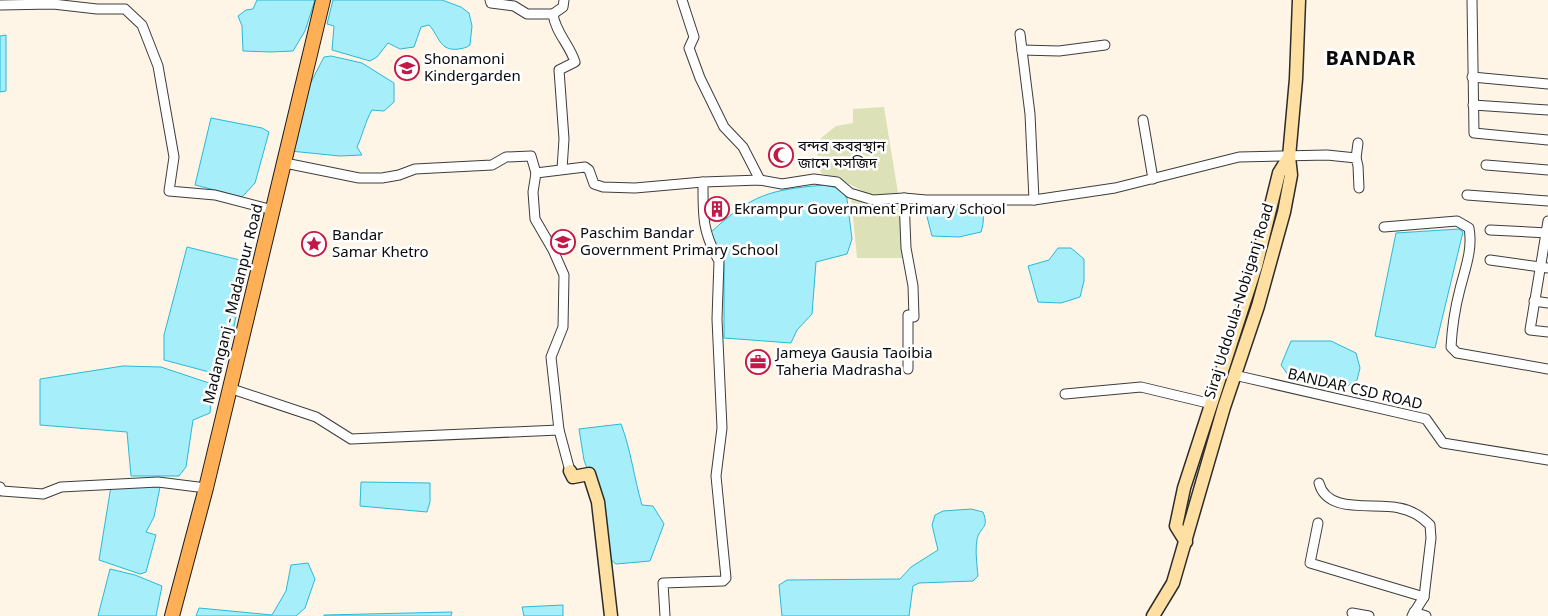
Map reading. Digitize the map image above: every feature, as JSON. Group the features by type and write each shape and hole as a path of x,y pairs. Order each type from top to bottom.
{"main road":[{"name":"Madanganj - Madanpur Road","path":"172,616 206,488 323,0"},
{"name":"Siraj Uddoula-Nobiganj Road","path":"1154,616 1173,583 1234,376 1275,250 1291,175 1289,157 1296,79 1300,0"},
{"name":"Siraj Uddoula-Nobiganj Road","path":"1186,542 1179,533 1176,518 1256,266 1279,173 1289,157"},
{"path":"1198,450 1211,454"},
{"path":"570,471 573,477 589,474 598,502 611,616"}],"street":[{"path":"490,0 491,3 514,6 527,14 553,14 563,7 564,0"},
{"path":"682,0 694,37 689,48 700,78 724,127 743,148 760,180"},
{"path":"1472,0 1474,133 1548,140"},
{"path":"0,5 53,4 97,9 121,8 127,10 142,25 158,66 174,157 169,190 215,195 273,210"},
{"path":"553,14 556,26 575,62 559,70 564,139 562,169"},
{"path":"1020,34 1030,114 1034,200"},
{"path":"1022,50 1059,51 1104,45"},
{"path":"1472,77 1548,84"},
{"path":"1473,105 1548,110"},
{"path":"1143,120 1153,178"},
{"path":"1358,143 1356,158 1359,188"},
{"path":"536,173 585,167 589,170 594,184 603,187 657,187 702,182 760,180 782,184 814,179 837,182 850,193 873,200 904,198 926,200 1034,200 1115,188 1239,157 1327,155 1356,158"},
{"path":"285,163 358,178 382,178 430,167 492,165 506,157 531,156 536,173 534,192 535,218 553,250 564,275 563,327 551,357 559,430 570,471"},
{"path":"1486,165 1548,170"},
{"path":"665,616 663,584 723,580 726,578 716,476 722,428 717,319 719,261 713,254 704,230 702,182"},
{"path":"1468,195 1548,201"},
{"path":"904,198 906,248 913,286 914,317 908,315 908,369"},
{"path":"1384,227 1457,221 1469,228 1471,238 1469,253 1459,291 1451,347 1457,353 1548,369"},
{"path":"1548,221 1544,267 1534,302 1530,330 1548,332"},
{"path":"1490,230 1547,233"},
{"path":"1490,260 1544,267"},
{"path":"1534,302 1548,303"},
{"name":"BANDAR CSD ROAD","path":"1234,376 1426,419 1444,443 1548,460"},
{"path":"1065,394 1141,387 1212,404"},
{"path":"229,388 316,417 351,439 559,430"},
{"path":"0,487 2,491 43,494 61,487 158,482 206,488"},
{"path":"1320,483 1324,495 1333,500 1345,504 1399,508 1413,513 1430,525 1431,538 1424,597 1413,614 1426,616"},
{"path":"1318,523 1310,563 1424,597"},
{"path":"1352,613 1369,616"}],"green space":[{"path":"884,107 898,193 870,195 838,178 821,173 815,143 836,126 853,123 853,109"},
{"path":"851,197 903,203 905,258 857,258"}],"water":[{"path":"257,0 315,0 305,31 293,51 243,51 242,26 238,16 246,10 253,9"},
{"path":"333,0 442,0 461,7 469,13 472,26 470,45 459,49 447,48 440,42 429,25 421,27 414,47 400,49 388,43 377,57 370,61 332,50 334,26 327,24"},
{"path":"6,35 6,91 0,92 0,36"},
{"path":"331,56 362,63 394,83 394,102 384,111 372,110 368,119 357,147 362,155 340,156 290,151 308,88 324,57"},
{"path":"211,118 262,128 269,132 255,183 242,197 195,185"},
{"path":"824,185 838,188 844,193 847,199 852,239 847,254 816,262 812,314 797,330 791,343 724,338 724,264 711,232 739,209 763,196 789,189"},
{"path":"979,203 983,217 981,232 959,237 932,236 925,209"},
{"path":"1459,229 1463,232 1435,348 1375,336 1396,233"},
{"path":"187,247 248,262 227,358 223,368 213,373 164,360 164,335"},
{"path":"1058,248 1071,248 1084,259 1084,281 1080,297 1061,303 1038,302 1028,266 1049,260"},
{"path":"1291,341 1331,341 1356,353 1360,368 1357,380 1346,387 1291,379 1281,365"},
{"path":"123,366 161,367 212,384 210,413 193,420 186,467 179,476 131,476 127,432 40,425 40,379"},
{"path":"621,424 642,505 653,506 664,524 650,561 616,564 602,552 597,496 584,460 579,429"},
{"path":"361,482 430,483 430,502 427,512 360,506"},
{"path":"111,486 160,487 154,517 146,532 156,535 146,572 140,574 99,560"},
{"path":"971,509 983,512 985,518 985,525 977,540 978,576 973,581 919,583 913,586 909,616 782,616 779,585 787,580 900,579 911,567 938,550 932,525 935,515 943,511"},
{"path":"308,563 315,579 305,608 296,616 196,616 199,608 272,615 286,591 291,565"},
{"path":"110,569 135,575 162,586 156,616 98,616"},
{"path":"563,605 563,616 524,616 522,607"},
{"path":"452,612 451,616 324,616 324,615"}],"place":[{"name":"Shonamoni Kindergarden","path":"407,68"},
{"name":"বন্দর কবরস্থান জামে মসজিদ","path":"781,155"},
{"name":"Ekrampur Government Primary School","path":"717,209"},
{"name":"Paschim Bandar Government Primary School","path":"563,242"},
{"name":"Bandar Samar Khetro","path":"314,244"},
{"name":"Jameya Gausia Taoibia Taheria Madrasha","path":"758,362"}],"district":[{"name":"BANDAR","path":"1371,58"}]}
